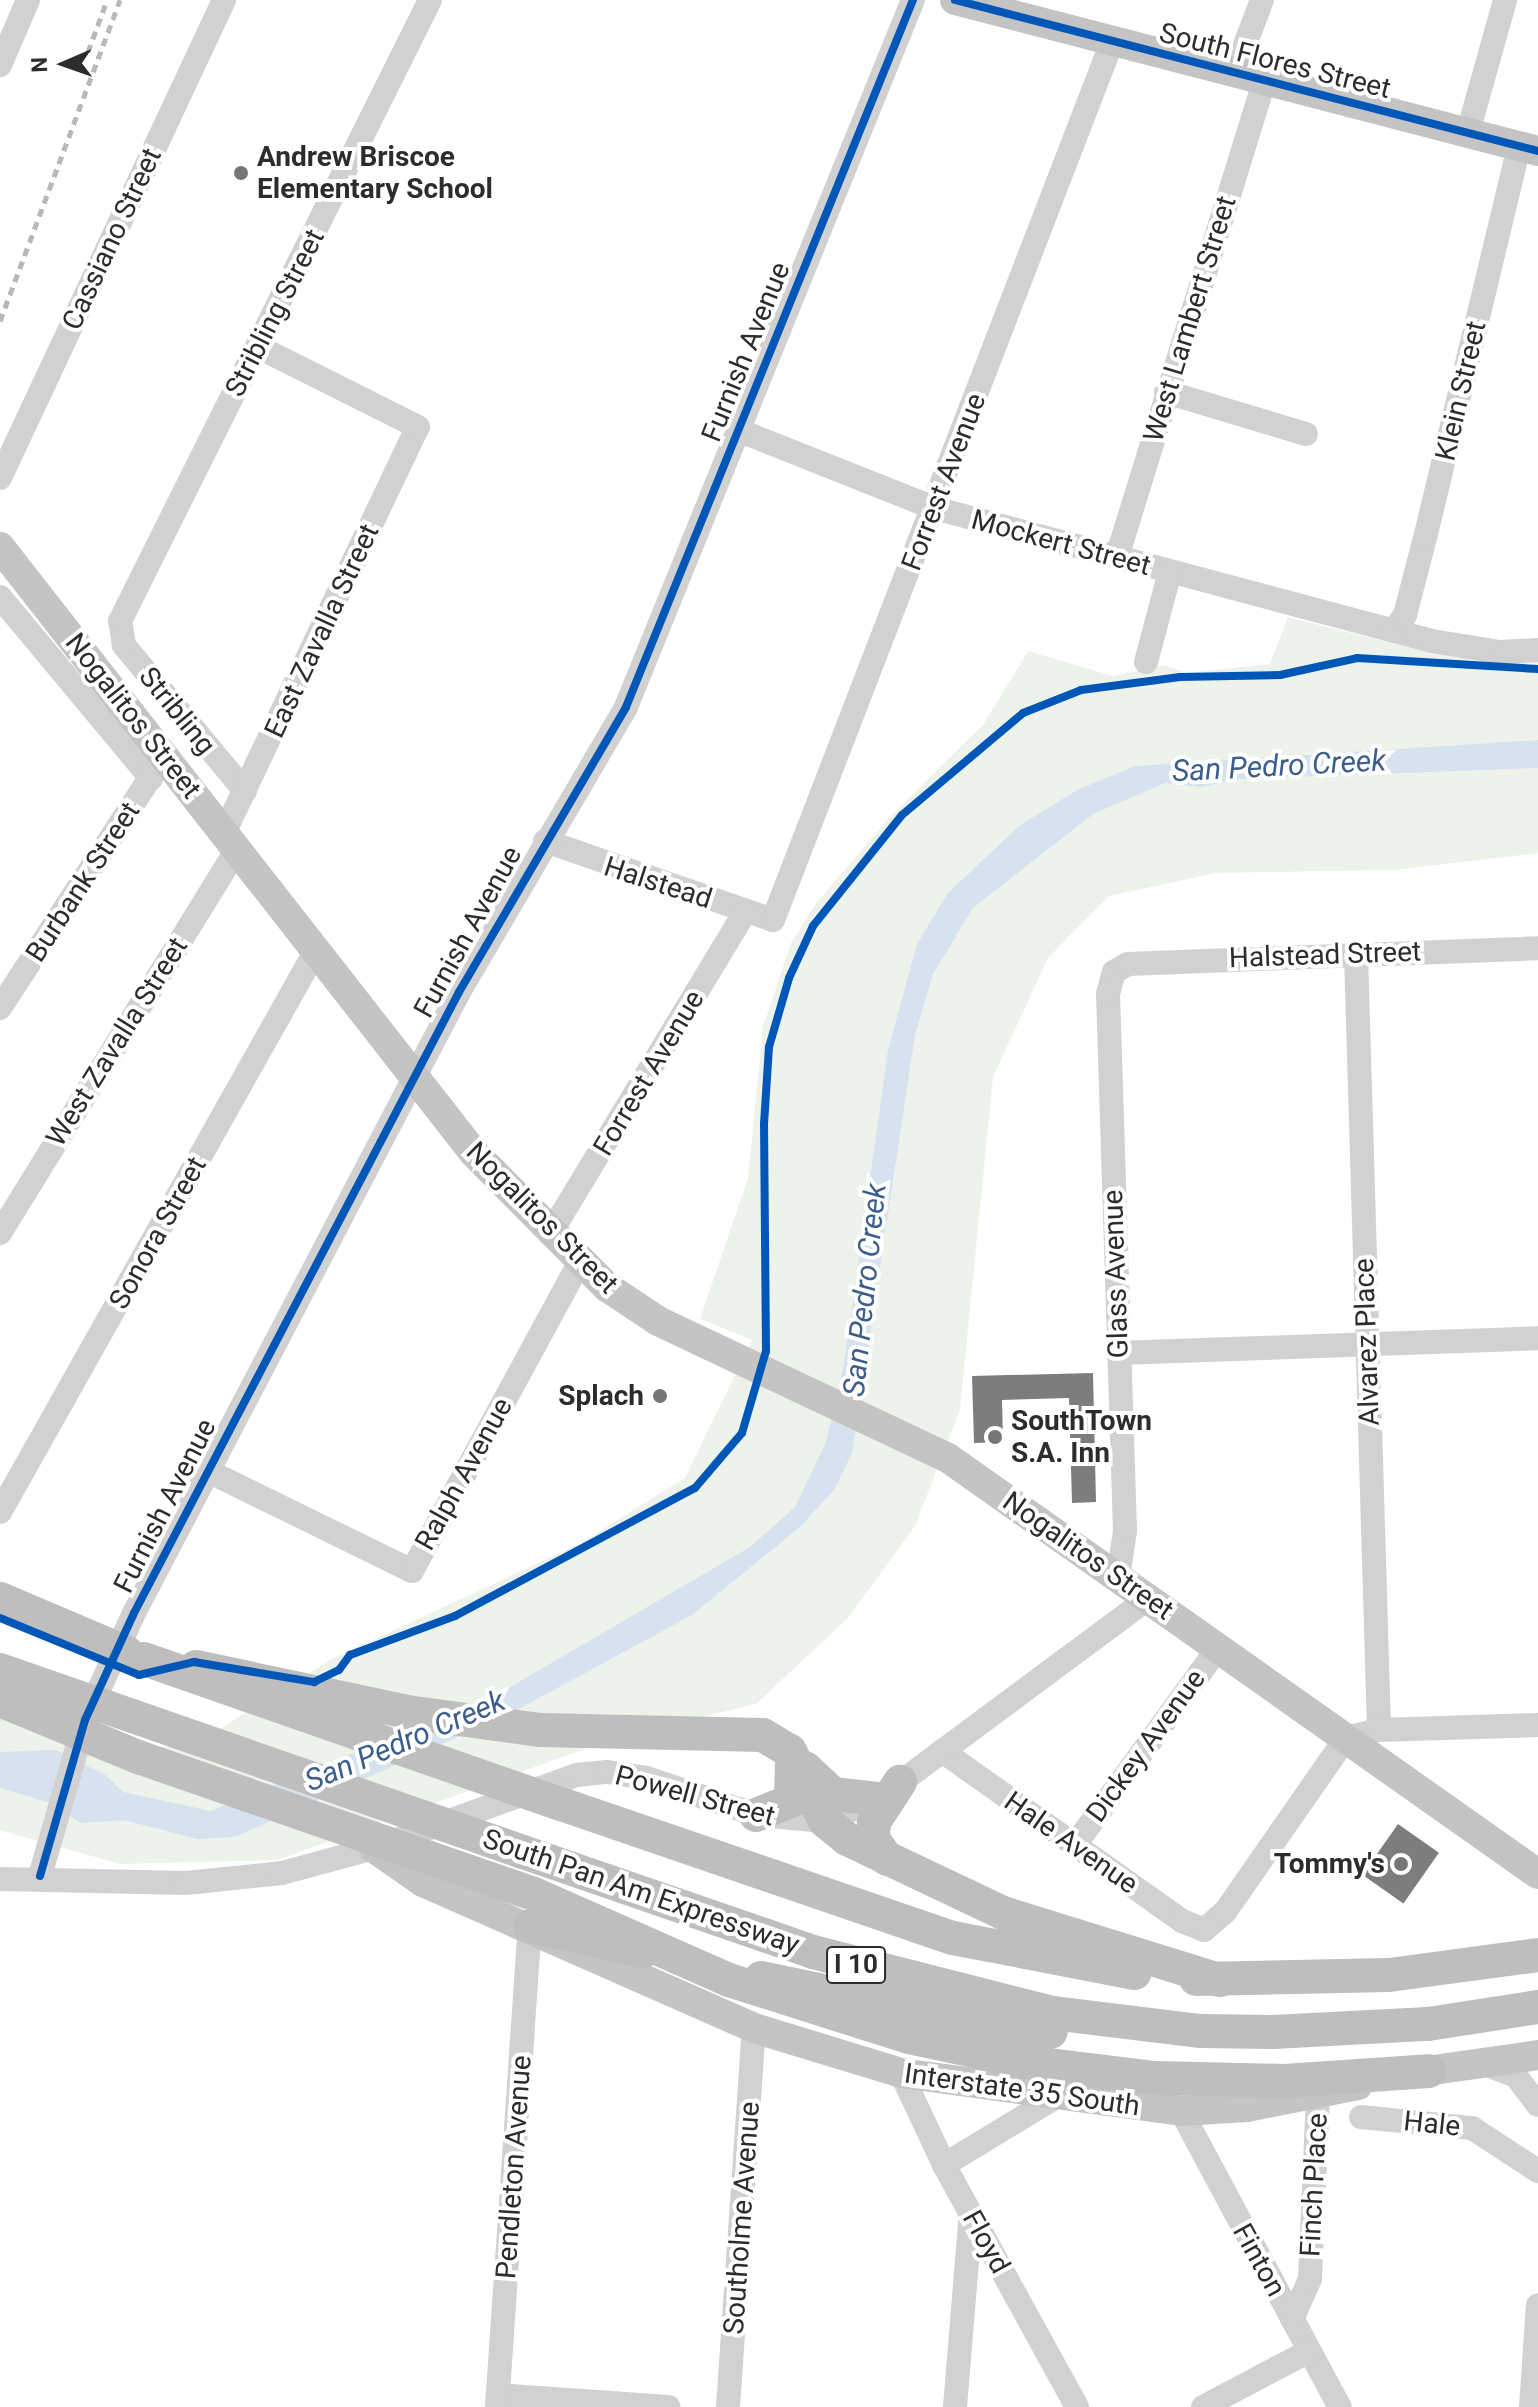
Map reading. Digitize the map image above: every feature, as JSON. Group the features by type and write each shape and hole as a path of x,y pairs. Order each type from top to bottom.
{"highway":[{"name":"South Pan Am Expressway","path":"0,1599 136,1656 953,1938 1083,1966 1220,1980 1377,1976 1538,1955"},
{"name":"South Pan Am Expressway","path":"0,1621 136,1656"},
{"path":"136,1656 287,1682 447,1718 653,1734 763,1735 790,1751 833,1794 889,1791 874,1822 873,1839 887,1859"},
{"name":"South Pan Am Expressway","path":"0,1670 523,1852 872,1969 1052,2013 1201,2031 1361,2030 1538,2007"},
{"path":"0,1700 91,1740 534,1894 729,1980 909,2037 1031,2063 1155,2078 1284,2081 1429,2071"},
{"path":"756,1815 791,1801 795,1772 790,1751"},
{"path":"790,1751 825,1821 887,1859 1047,1930 1220,1980"},
{"path":"530,1926 986,2025 1078,2035 1201,2031"}],"main road":[{"name":"South Flores Street","path":"973,2 1264,82 1529,148"},
{"name":"Nogalitos Street","path":"0,547 158,766 229,844 413,1077 579,1263 648,1315 948,1458 1538,1874"},
{"name":"Interstate 35 South","path":"374,1848 423,1882 530,1926 754,2028 901,2073 1056,2097 1181,2111 1318,2096 1429,2071 1538,2055"}],"street":[{"path":"0,65 28,0"},
{"name":"Cassiano Street","path":"0,478 224,0"},
{"name":"Stribling Street","path":"120,626 430,0"},
{"name":"Furnish Avenue","path":"42,1864 85,1720 208,1471 413,1077 545,841 626,707 913,0"},
{"path":"1234,74 1262,0"},
{"path":"1468,132 1505,0"},
{"name":"Forrest Avenue","path":"773,920 1112,42"},
{"name":"West Lambert Street","path":"1117,557 1264,82"},
{"name":"Klein Street","path":"1393,631 1405,615 1529,148"},
{"name":"East Zavalla Street","path":"229,844 245,791 418,427 258,347"},
{"path":"1166,392 1306,434"},
{"name":"Mockert Street","path":"738,430 934,508 1393,631 1500,652 1538,650"},
{"path":"1146,662 1170,572"},
{"name":"Nogalitos Street","path":"0,597 158,766"},
{"name":"Stribling","path":"120,626 124,645 245,791"},
{"name":"Burbank Street","path":"0,1008 158,766"},
{"name":"Halstead","path":"545,841 773,920"},
{"name":"West Zavalla Street","path":"0,1233 229,844"},
{"name":"Forrest Avenue","path":"550,1234 746,911"},
{"name":"Halstead Street","path":"1114,972 1128,964 1538,948"},
{"name":"Sonora Street","path":"0,1512 315,952"},
{"name":"Alvarez Place","path":"1356,954 1379,1730"},
{"name":"Glass Avenue","path":"1114,972 1108,994 1125,1531 1118,1577"},
{"name":"Ralph Avenue","path":"208,1471 412,1571 579,1263"},
{"path":"1118,1353 1538,1338"},
{"name":"Powell Street","path":"0,1879 42,1864 221,1881 282,1873 374,1848 577,1775 607,1772 647,1778 756,1815 825,1821 889,1791 1149,1598"},
{"name":"Dickey Avenue","path":"1075,1845 1218,1648"},
{"path":"1346,1738 1379,1730 1538,1725"},
{"name":"Hale Avenue","path":"942,1751 1182,1921 1204,1930 1225,1912 1346,1738"},
{"name":"Pendleton Avenue","path":"498,2401 530,1926"},
{"name":"Southolme Avenue","path":"728,2407 754,2028"},
{"path":"1482,2063 1516,2076 1538,2105"},
{"name":"Floyd","path":"901,2073 944,2165 1077,2407"},
{"name":"Finch Place","path":"1292,2319 1310,2279 1318,2096"},
{"path":"944,2165 1056,2097"},
{"name":"Finton","path":"1181,2111 1340,2407"},
{"name":"Hale","path":"1361,2117 1472,2128 1538,2171"},
{"path":"955,2407 971,2214"},
{"path":"1531,2407 1538,2305"},
{"path":"1203,2407 1309,2351"},
{"path":"498,2401 669,2407"}],"shaded area":[{"path":"1288,617 1411,648 1508,664 1538,660 1538,853 1395,870 1216,873 1109,896 1048,958 993,1077 960,1410 915,1526 848,1618 756,1704 618,1737 277,1860 120,1864 0,1830 0,1685 155,1748 199,1742 330,1660 579,1544 685,1478 752,1340 700,1319 748,1178 763,1027 791,943 815,905 886,821 983,725 1028,651 1113,676 1165,665 1186,673 1270,664"}],"water":[{"name":"San Pedro Creek","path":"1538,740 1538,768 1239,779 1201,787 1165,783 1093,814 973,908 933,974 915,1035 852,1453 834,1490 800,1527 692,1615 515,1711 235,1837 197,1839 124,1820 81,1823 47,1802 0,1788 0,1752 56,1750 107,1776 123,1792 211,1811 500,1693 750,1547 795,1507 826,1442 844,1364 888,1050 917,944 948,893 1019,826 1077,790 1135,766"}],"building":[{"name":"SouthTown S.A. Inn","path":"1093,1373 1096,1502 1072,1503 1069,1398 1002,1400 1003,1442 974,1443 972,1376"},
{"name":"Tommy's","path":"1398,1824 1439,1853 1403,1903 1362,1875"}],"railway":[{"path":"88,52 107,0"},
{"path":"0,321 120,0"}],"cycle path":[{"path":"40,1876 85,1720 134,1613 459,992 626,707 913,0"},
{"path":"955,0 1538,151"},
{"path":"0,1618 139,1675 194,1662 314,1682 339,1670 350,1655 455,1616 695,1488 742,1433 766,1351 764,1124 769,1047 789,978 813,926 902,815 1023,713 1081,690 1180,677 1280,675 1357,658 1538,669"}],"place":[{"name":"Andrew Briscoe Elementary School","path":"241,173"},
{"name":"Splach","path":"660,1396"},
{"name":"SouthTown S.A. Inn","path":"995,1437"},
{"name":"Tommy's","path":"1401,1864"}]}
